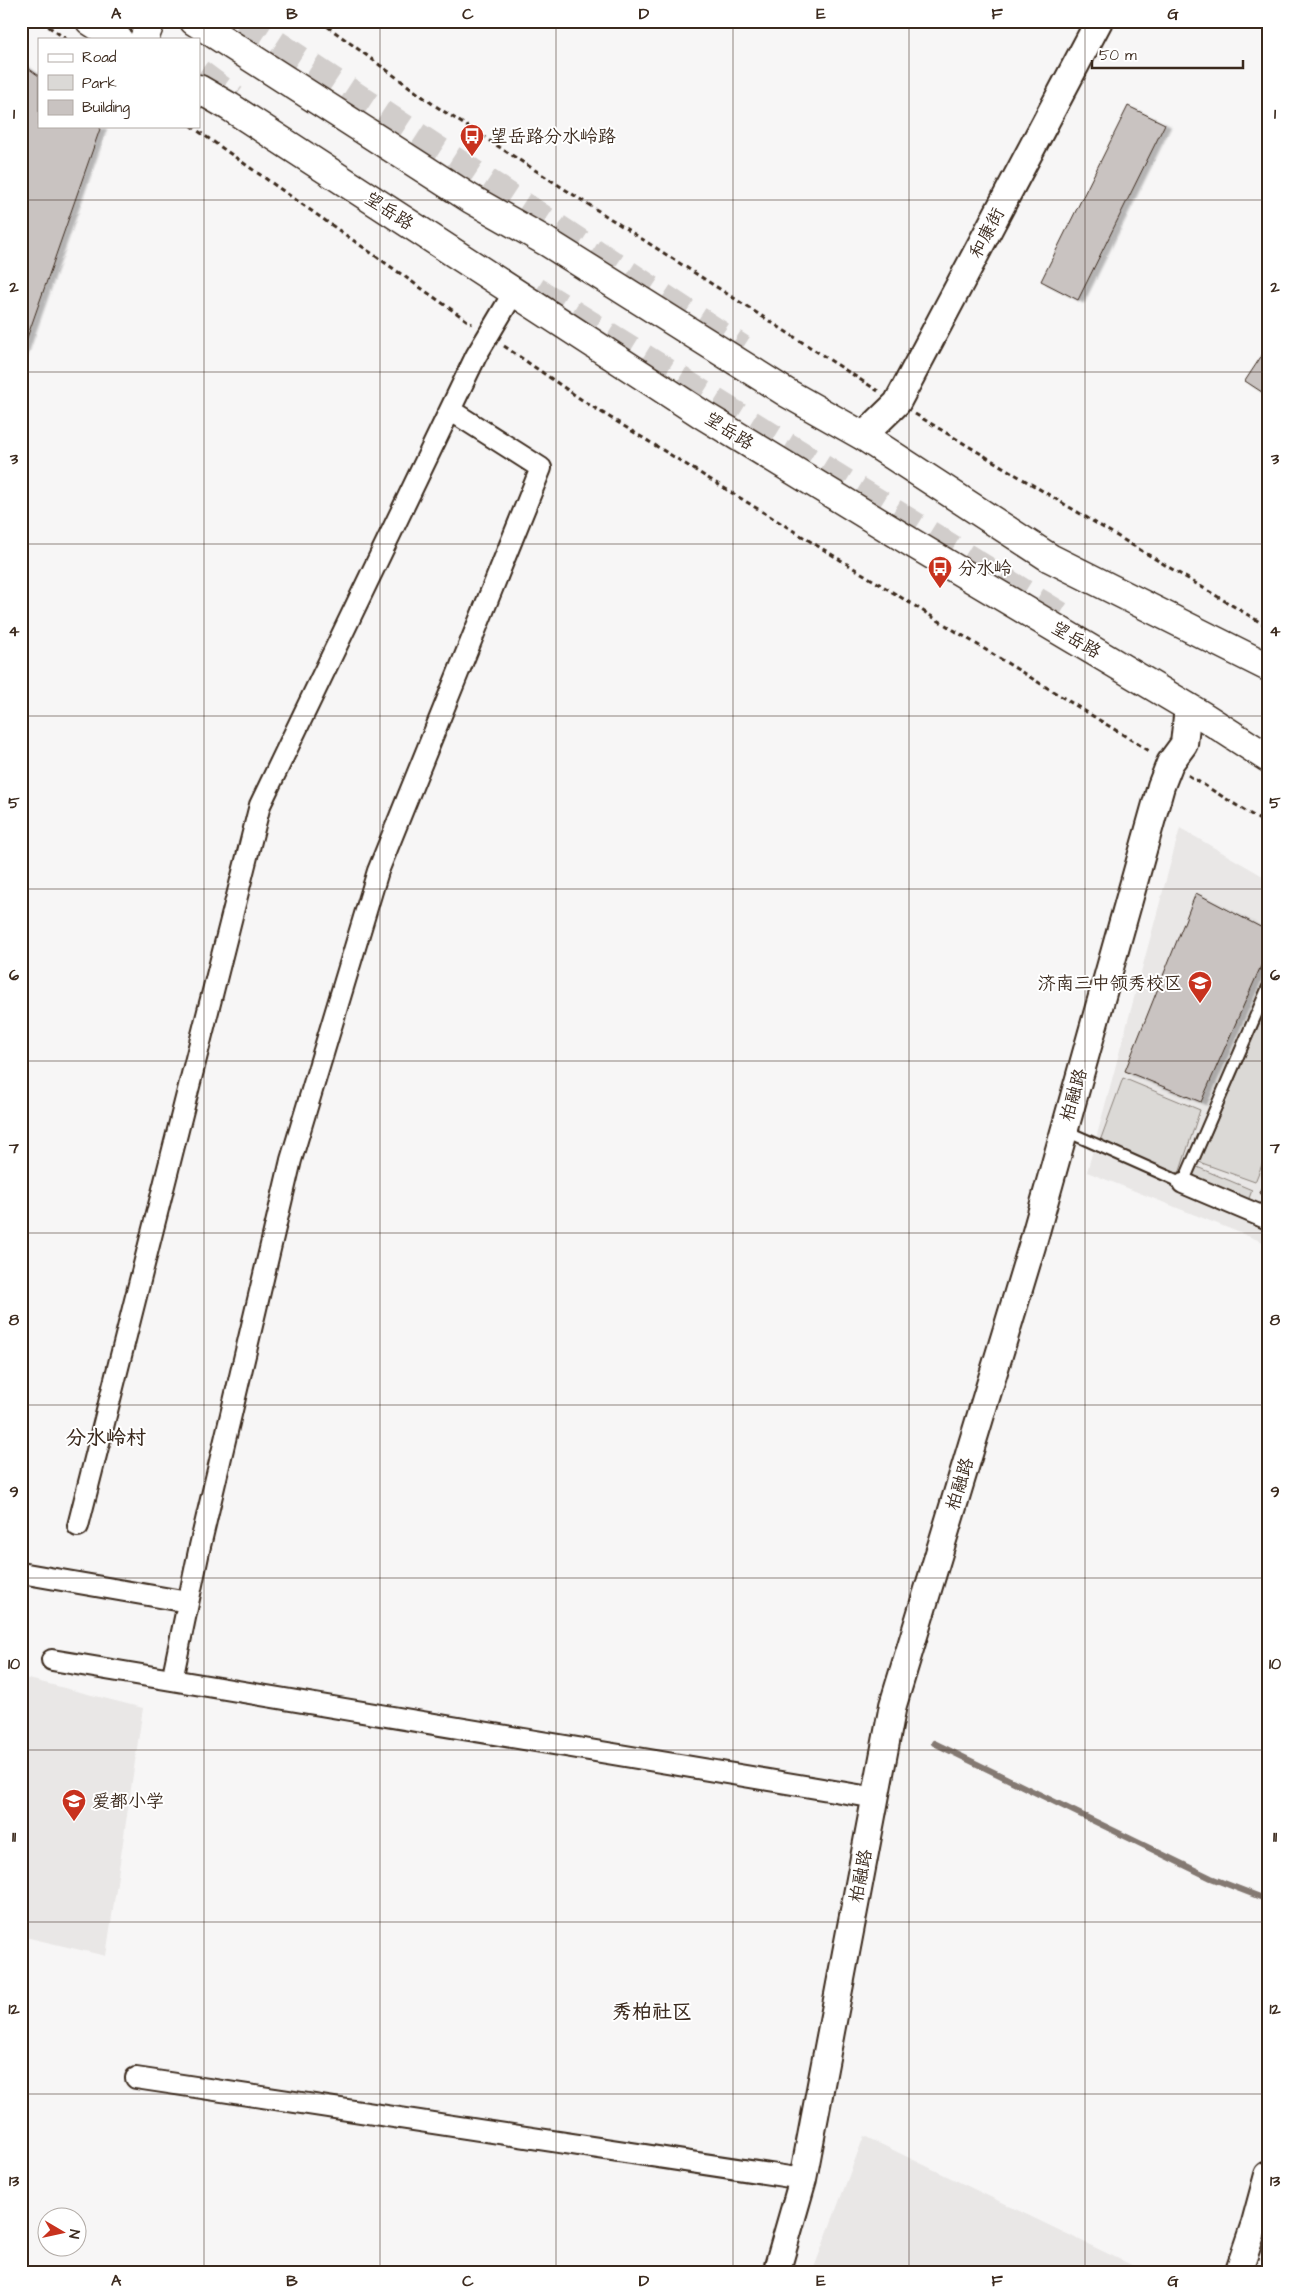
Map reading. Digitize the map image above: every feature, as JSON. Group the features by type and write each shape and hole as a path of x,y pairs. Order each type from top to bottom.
{"main road":[{"path":"90,21 116,38"},
{"path":"144,38 152,21"},
{"path":"202,28 471,199 547,242 787,393 863,436 1050,558 1268,667"},
{"name":"望岳路","path":"200,91 230,107 703,415 914,544 1188,706 1268,758"}],"street":[{"name":"和康街","path":"863,436 897,403 1099,21"},
{"path":"78,1526 260,805 476,356 514,292"},
{"path":"172,1680 188,1602 291,1160 378,871 541,468 450,410"},
{"name":"柏融路","path":"776,2273 803,2179 893,1705 1030,1255 1161,786 1170,764 1184,744 1188,706"},
{"path":"1183,1183 1268,1219"},
{"path":"21,1573 188,1602"},
{"path":"52,1660 876,1798"},
{"path":"136,2078 803,2179"},
{"path":"1238,2273 1255,2224 1268,2175"}],"lane":[{"path":"1064,1131 1183,1183 1268,987"}],"path":[{"path":"41,21 65,38"},
{"path":"320,21 434,105 814,352 1268,627"},
{"path":"194,128 585,402 1268,825"}],"shaded area":[{"name":"济南三中领秀校区","path":"1180,828 1268,879 1268,1244 1087,1172"},
{"name":"爱都小学","path":"21,1677 143,1708 106,1956 21,1936"},
{"path":"864,2136 1148,2273 812,2273"}],"green space":[{"path":"1268,1004 1268,1150 1255,1182 1199,1162"},
{"path":"1123,1078 1200,1110 1179,1174 1100,1141"},
{"path":"1197,1167 1252,1190 1247,1204 1191,1181"}],"building":[{"path":"21,63 38,75 38,128 100,128 21,355"},
{"path":"1128,106 1165,124 1078,300 1041,281"},
{"path":"1268,346 1268,396 1245,381"},
{"path":"1196,893 1268,931 1268,950 1201,1102 1125,1071"},
{"path":"1268,1172 1268,1197 1259,1193"}],"waterway":[{"path":"934,1743 1211,1878 1268,1900"}],"tunnel":[{"path":"128,21 151,38"},
{"path":"241,21 742,349"},
{"path":"200,74 234,99"},
{"path":"536,291 1069,621"}],"place":[{"name":"望岳路分水岭路","path":"472,157"},
{"name":"分水岭","path":"940,589"},
{"name":"济南三中领秀校区","path":"1200,1004"},
{"name":"爱都小学","path":"74,1822"}],"district":[{"name":"分水岭村","path":"106,1438"},
{"name":"秀柏社区","path":"652,2012"}]}
